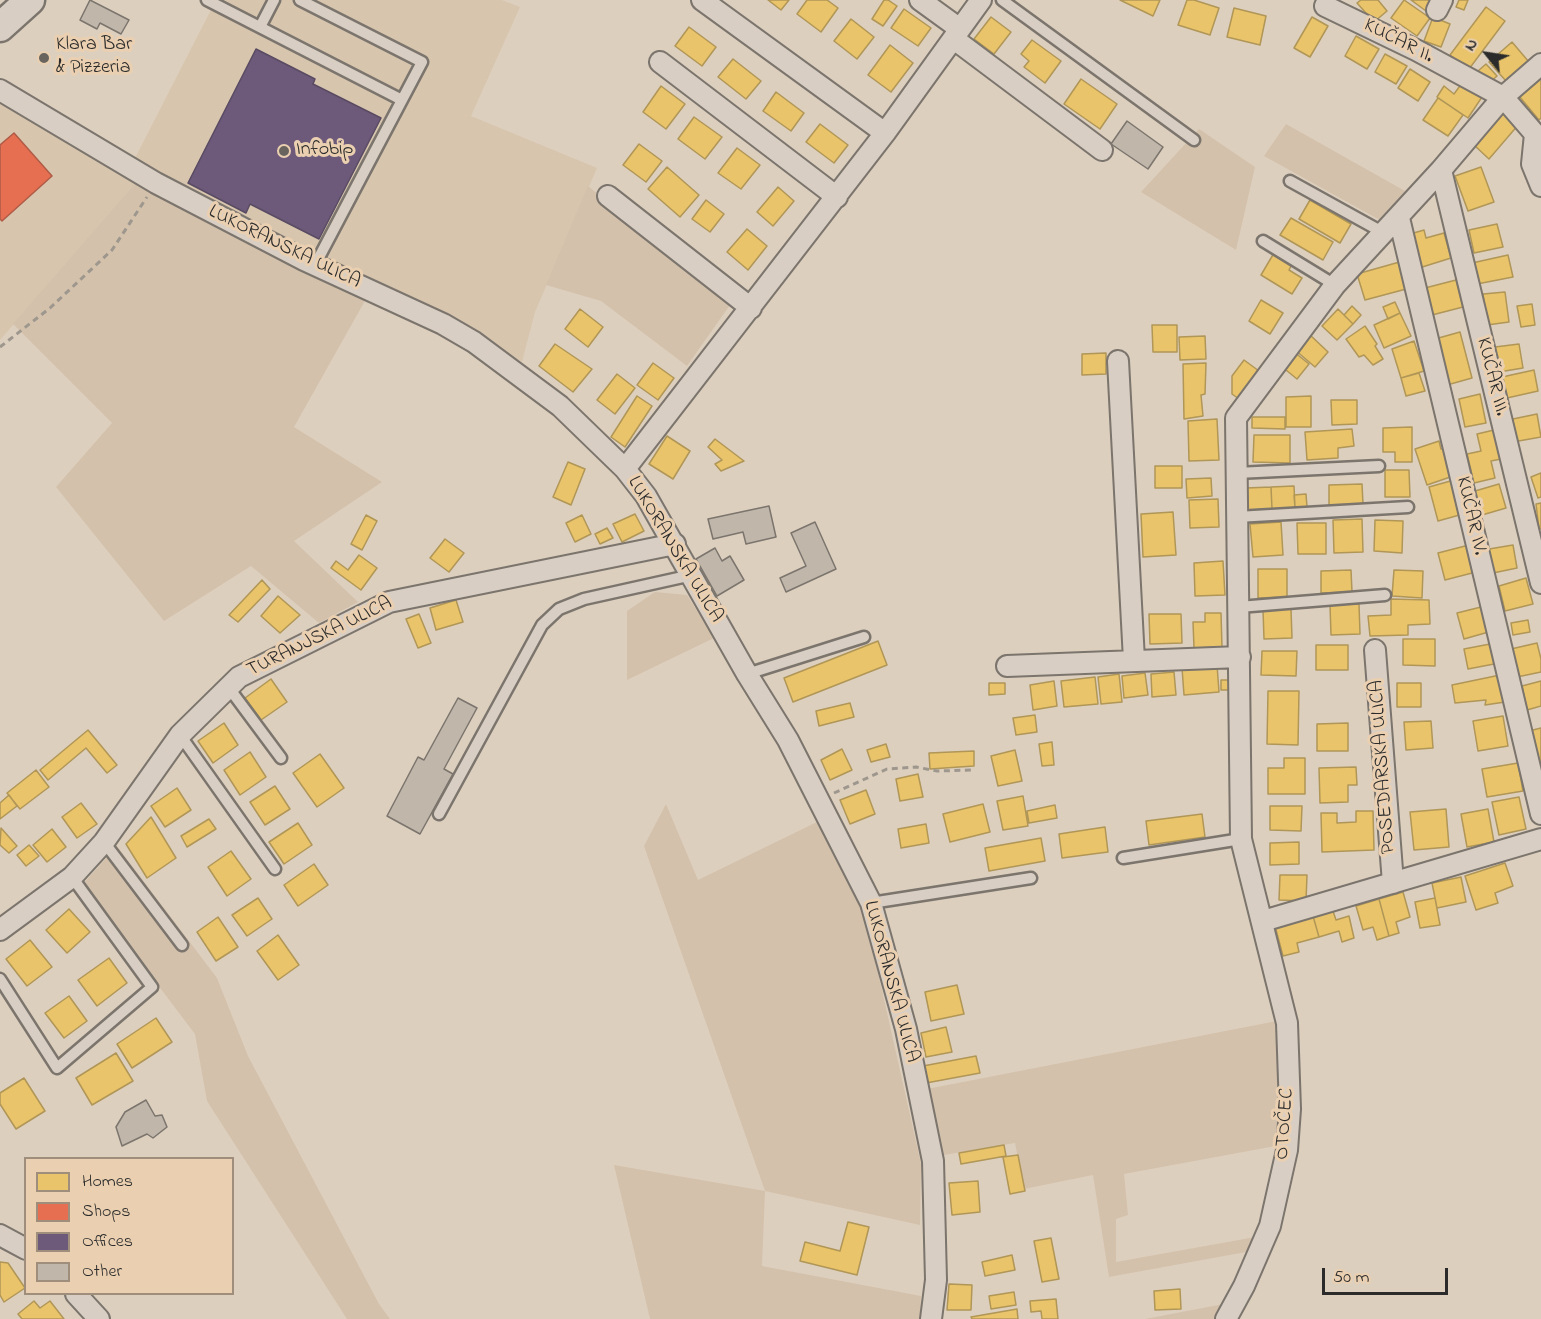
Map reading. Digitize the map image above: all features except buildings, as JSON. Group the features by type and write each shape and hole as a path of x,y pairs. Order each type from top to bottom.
{"street":[{"path":"0,27 30,0"},
{"path":"702,0 885,133"},
{"path":"920,0 956,34 1101,150"},
{"path":"625,470 837,197 981,0"},
{"name":"KUČAR II.","path":"1325,6 1503,97"},
{"path":"660,62 837,197"},
{"name":"OTOČEC","path":"1226,1319 1244,1286 1270,1226 1280,1190 1289,1130 1290,1099 1287,1023 1241,838 1236,418 1335,285 1399,218 1503,97 1541,64"},
{"name":"LUKORANSKA ULICA","path":"0,90 156,183 315,265 443,324 474,342 560,406 625,470 646,496 747,674 789,740 871,903 906,1029 933,1161 936,1280 931,1319"},
{"path":"1503,97 1535,134 1532,164 1541,186"},
{"name":"KUČAR III.","path":"1441,170 1541,583"},
{"path":"608,196 751,308"},
{"name":"KUČAR IV.","path":"1399,218 1541,814"},
{"path":"1118,361 1134,660"},
{"name":"TURANJSKA ULICA","path":"0,930 72,877 104,842 180,735 239,677 389,602 675,544"},
{"name":"POSEDARSKA ULICA","path":"1375,650 1393,883"},
{"path":"1007,666 1240,657"},
{"name":"POSEDARSKA ULICA","path":"1263,921 1541,839"},
{"path":"0,1235 24,1248"},
{"path":"78,1295 99,1319"}],"lane":[{"path":"207,0 402,100"},
{"path":"260,27 274,0"},
{"path":"300,0 422,62 315,265"},
{"path":"908,0 956,34"},
{"path":"1002,0 1194,140"},
{"path":"1290,181 1384,233"},
{"path":"1263,241 1335,285"},
{"path":"1237,473 1379,466"},
{"path":"1238,518 1408,507"},
{"path":"439,814 542,625 559,609 584,599 692,576"},
{"path":"1239,607 1385,596"},
{"path":"747,674 864,637"},
{"path":"229,688 282,758"},
{"path":"180,735 275,869"},
{"path":"1123,858 1241,838"},
{"path":"104,842 182,945"},
{"path":"0,979 57,1068 152,987 72,877"},
{"path":"871,903 1031,878"}],"path":[{"path":"0,347 50,308 112,250 156,183"},
{"path":"819,800 887,769 916,767 937,771 974,770"}],"shaded area":[{"path":"216,0 502,0 520,7 471,116 597,168 535,312 522,362 459,324 328,264 133,162"},
{"path":"0,94 138,180 0,340"},
{"path":"1286,124 1414,196 1387,224 1264,156"},
{"path":"1199,129 1255,167 1236,250 1141,192"},
{"path":"138,180 366,299 294,427 382,482 294,541 358,602 319,623 251,566 164,621 56,487 112,423 13,324"},
{"path":"588,186 730,305 687,366 601,301 546,285"},
{"path":"655,592 687,595 714,638 627,680 627,611"},
{"path":"666,804 698,880 819,821 864,910 921,1164 920,1225 765,1191 644,846"},
{"path":"117,846 217,978 248,1056 379,1304 390,1319 347,1319 207,1101 195,1034 82,885"},
{"path":"1282,1020 1281,1145 1124,1174 1128,1215 1116,1219 1116,1262 1261,1236 1257,1250 1109,1277 1093,1175 1024,1189 1015,1143 938,1156 927,1089"},
{"path":"614,1165 765,1191 762,1266 921,1296 920,1319 650,1319"},
{"path":"1229,1303 1220,1319 1145,1319"}],"place":[{"name":"Klara Bar & Pizzeria","path":"44,58"},
{"name":"Infobip","path":"284,151"}]}
